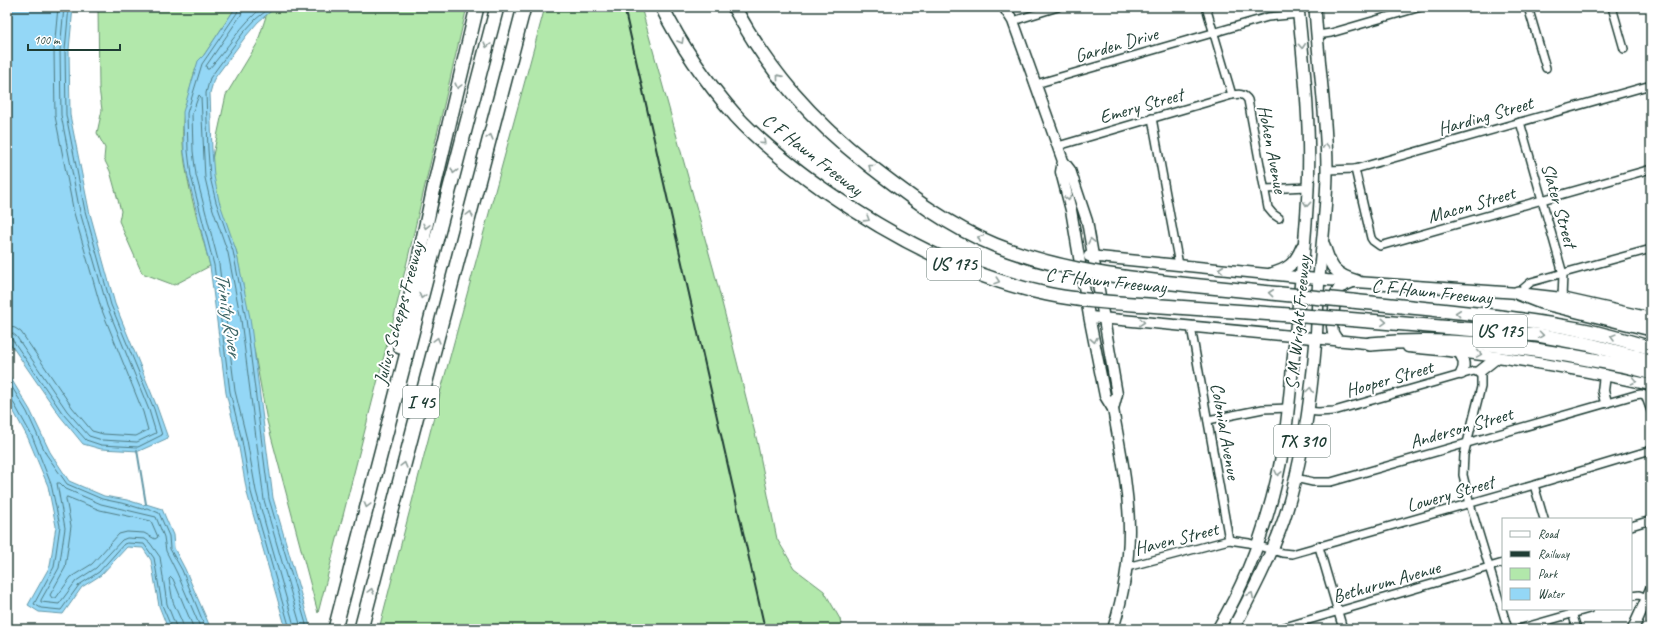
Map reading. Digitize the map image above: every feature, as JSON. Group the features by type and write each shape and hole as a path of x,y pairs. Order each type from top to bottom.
{"highway":[{"path":"398,386 394,374 437,176 477,7"},
{"name":"Julius Schepps Freeway","path":"335,629 497,7"},
{"name":"I 45","path":"362,629 524,7"},
{"path":"511,55 528,7"},
{"name":"C F Hawn Freeway","path":"662,7 703,75 736,116 759,139 802,174 839,200 890,232 939,258 1003,283 1077,300 1345,319 1538,335 1587,344 1651,361"},
{"name":"C F Hawn Freeway","path":"734,7 758,48 794,96 846,147 918,203 954,225 976,236 1034,258 1113,276 1489,316 1549,324 1599,334 1651,348"},
{"path":"1518,292 1541,302 1651,329"},
{"path":"1370,344 1404,341 1456,341 1530,348 1651,373"}],"main road":[{"path":"1004,7 1014,21 1063,161 1070,170 1082,205 1094,257 1117,394 1113,409"},
{"path":"1014,7 1014,21"},
{"name":"S M Wright Freeway","path":"1233,629 1250,598 1272,550 1284,518 1295,478 1307,411 1316,338 1318,279 1323,241 1327,170 1325,125 1315,7"},
{"name":"S M Wright Freeway","path":"1218,629 1237,592 1257,546 1278,476 1284,442 1302,277 1308,187 1306,107 1298,10"},
{"path":"1063,161 1061,172 1071,210 1105,396 1113,409 1122,463 1128,515 1127,567 1118,613 1113,629"},
{"path":"1271,274 1290,266 1298,255 1305,239"},
{"path":"1323,241 1333,269 1343,277 1357,281"},
{"name":"C F Hawn Freeway","path":"1079,256 1318,279 1518,292 1562,298 1651,318"},
{"path":"1338,341 1333,333 1332,326 1336,293 1339,288 1357,281"},
{"name":"C F Hawn Freeway","path":"1090,318 1458,351 1605,375 1651,385"},
{"path":"1458,351 1464,361 1464,368 1461,374"},
{"path":"1483,372 1498,357"},
{"path":"1605,375 1604,391 1606,402"},
{"path":"1626,629 1635,612 1647,598"},
{"path":"1633,629 1647,598"}],"street":[{"path":"1014,21 1058,7"},
{"path":"1206,7 1232,95"},
{"path":"1317,35 1331,33 1421,7"},
{"path":"1528,7 1546,68"},
{"path":"1612,7 1624,49"},
{"name":"Garden Drive","path":"1036,84 1268,16 1298,10"},
{"name":"Harding Street","path":"1327,170 1355,169 1651,85"},
{"name":"Hohen Avenue","path":"1232,95 1241,94 1248,100 1268,208 1279,218"},
{"name":"Emery Street","path":"1058,146 1232,95"},
{"path":"1152,118 1179,265"},
{"name":"Slater Street","path":"1520,122 1563,274 1562,298"},
{"name":"Macon Street","path":"1355,169 1371,238 1380,246 1651,169"},
{"path":"1265,189 1308,187"},
{"path":"1518,292 1532,282 1651,249"},
{"name":"Colonial Avenue","path":"1191,327 1229,540"},
{"name":"Hooper Street","path":"1307,411 1334,411 1461,374 1474,371 1483,372"},
{"path":"1483,372 1463,468 1470,504 1502,608"},
{"name":"Anderson Street","path":"1295,478 1313,482 1331,482 1606,402 1635,395 1646,395 1651,411"},
{"path":"1208,420 1263,409 1288,408"},
{"name":"Lowery Street","path":"1257,546 1292,554 1470,504 1651,450"},
{"path":"1534,485 1544,518"},
{"path":"1632,526 1651,520"},
{"name":"Haven Street","path":"1127,567 1229,540 1257,546"},
{"path":"1319,547 1343,629"},
{"name":"Bethurum Avenue","path":"1278,629 1502,563"},
{"path":"1632,596 1639,595 1647,598"},
{"path":"1502,610 1508,629"},
{"path":"1518,629 1572,611 1577,629"}],"green space":[{"path":"98,7 236,7 196,67 183,119 184,158 187,176 210,266 174,285 142,273 119,221 121,211 110,171 104,159 105,148 97,133 102,110 99,88"},
{"path":"269,7 467,7 394,317 318,613 267,421 236,250 214,219 210,169 226,95 257,44"},
{"path":"545,7 641,7 714,271 757,441 777,539 795,569 824,591 840,619 842,629 379,629 441,390"}],"water":[{"path":"7,7 73,7 69,50 70,115 89,210 115,304 168,438 139,451 101,449 83,444 60,416 7,339"},
{"name":"Trinity River","path":"236,7 276,7 258,22 214,79 210,93 214,176 219,201 236,250 250,318 273,498 310,626 308,629 286,629 247,493 238,442 226,393 210,266 188,177 184,152 183,112 198,61 204,55"},
{"path":"7,372 30,410 50,452 69,481 104,496 127,500 143,505 146,504 162,509 173,535 174,548 185,569 211,629 168,629 159,606 151,560 143,548 127,547 101,575 82,587 63,614 39,612 28,605 50,566 56,526 48,486 28,438 7,399"}],"waterway":[{"path":"137,450 146,504"}],"railway":[{"path":"624,7 765,629"}]}
